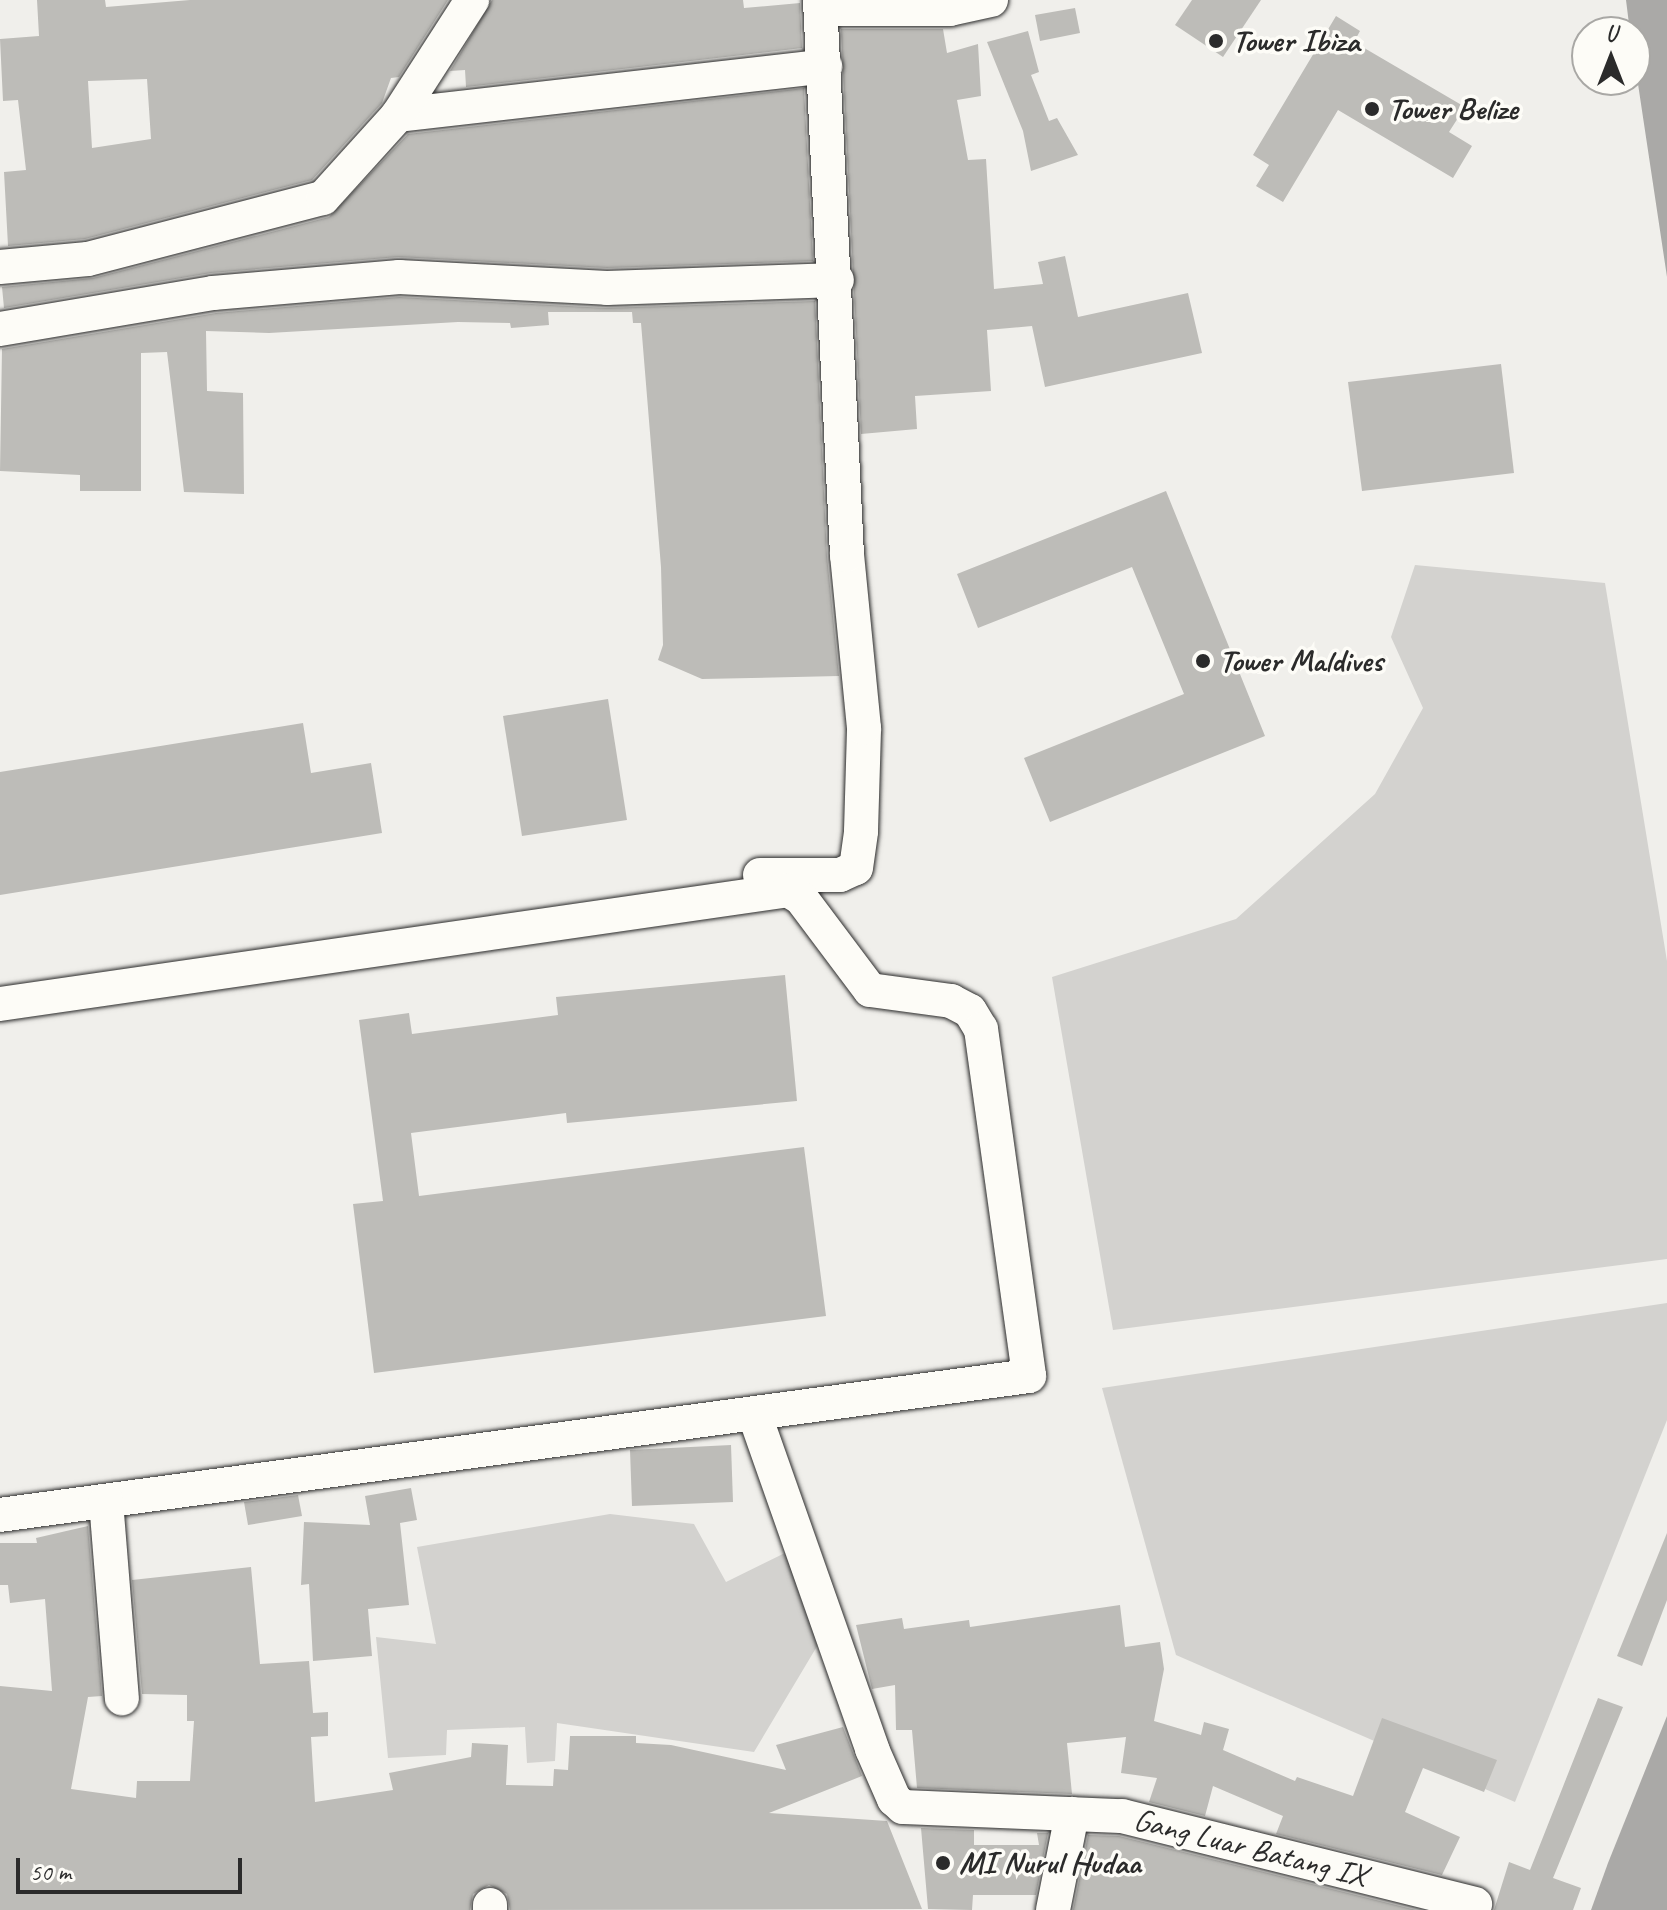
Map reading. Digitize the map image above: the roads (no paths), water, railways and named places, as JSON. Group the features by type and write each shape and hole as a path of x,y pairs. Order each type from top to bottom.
{"street":[{"path":"0,267 88,259 323,198 398,115 472,0"},
{"path":"732,898 752,878 770,872 840,875 856,868 864,728 847,555 837,280 821,5 950,9 991,0"},
{"path":"398,115 825,66"},
{"path":"0,329 213,293 399,277 607,288 837,280"},
{"path":"0,1004 475,939 788,890 801,898 870,990 951,1001 970,1011 981,1029 1029,1376 755,1416 0,1515"},
{"name":"Gang Luar Batang IX","path":"755,1416 894,1799 903,1807 1122,1816 1475,1904"},
{"path":"106,1501 122,1698"},
{"path":"1053,1910 1072,1814"}],"place":[{"name":"Tower Ibiza","path":"1216,41"},
{"name":"Tower Belize","path":"1372,109"},
{"name":"Tower Maldives","path":"1203,661"},
{"name":"MI Nurul Hudaa","path":"943,1863"}]}
